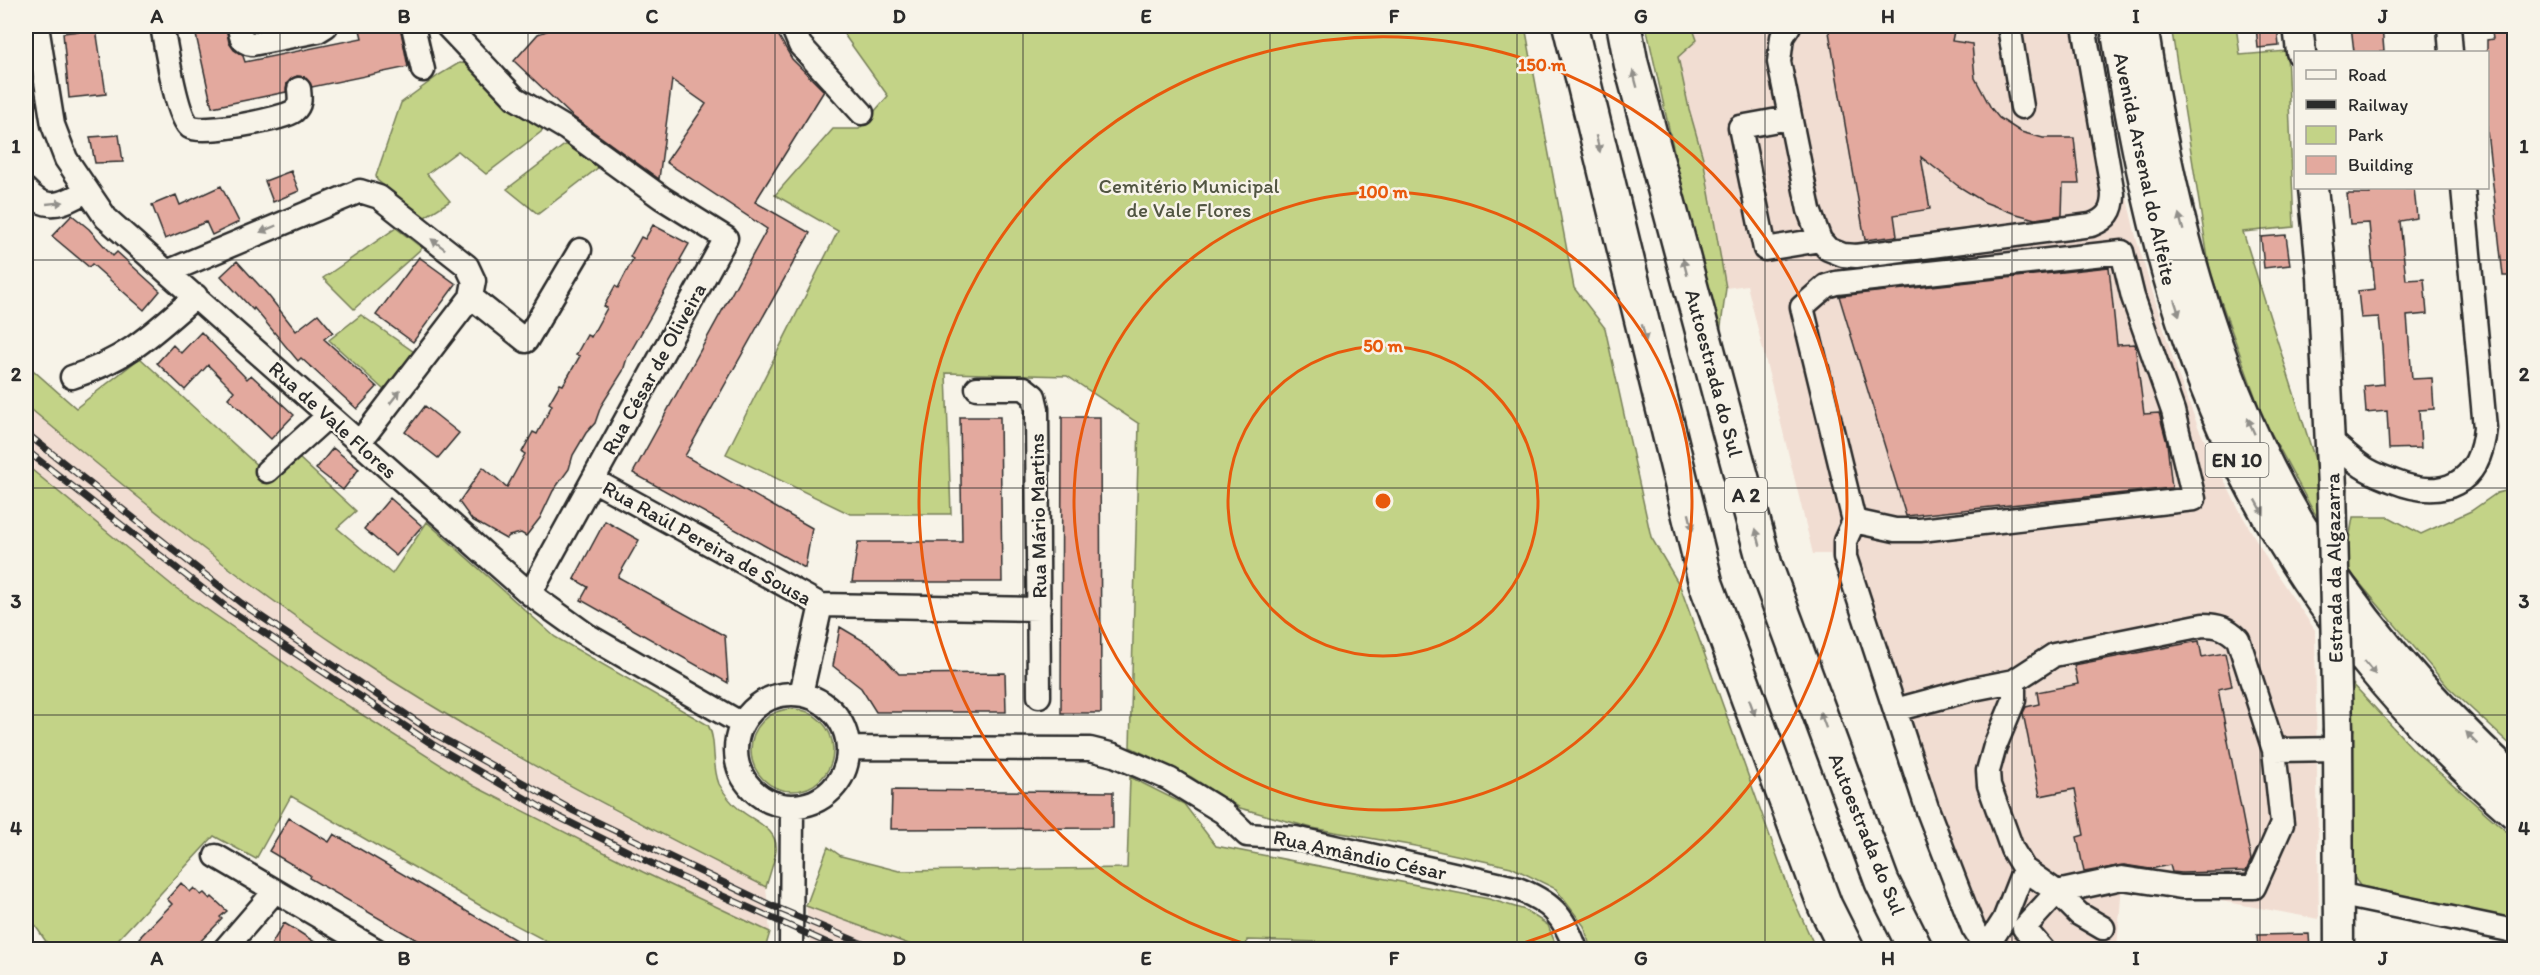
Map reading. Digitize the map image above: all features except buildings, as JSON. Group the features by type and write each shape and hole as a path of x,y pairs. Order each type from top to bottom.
{"highway":[{"path":"1570,26 1706,584 1825,906 1847,950"},
{"name":"Autoestrada do Sul","path":"1624,26 1631,63 1765,565 1882,882 1916,950"}],"main road":[{"name":"Avenida Arsenal do Alfeite","path":"2115,26 2136,147 2167,275 2206,389 2242,473 2296,567 2355,649 2423,727 2514,814"},
{"name":"Avenida Arsenal do Alfeite","path":"2143,26 2166,159 2194,270 2227,368 2270,466 2315,546 2386,644 2448,714 2514,778"},
{"path":"2298,26 2301,51"},
{"name":"Estrada da Algazarra","path":"2313,189 2322,277 2331,440 2338,740 2338,950"}],"street":[{"name":"Rua de Vale Flores","path":"37,26 53,126 66,159 106,218 530,594 587,635 742,724"},
{"path":"162,26 181,114 195,130 212,130 286,115 292,112 299,103 299,89"},
{"path":"238,26 241,37 247,44 290,45 326,26"},
{"path":"413,26 423,70"},
{"name":"Rua César de Oliveira","path":"447,26 515,98 567,129 662,198 726,238 530,594"},
{"path":"792,26 800,45 862,113"},
{"path":"1789,26 1782,37 1779,62 1809,210 1820,240 1828,249 1843,255 1856,256 2091,225 2102,221 2111,211 2113,194 2084,26"},
{"path":"2009,26 2022,107"},
{"path":"2449,26 2451,51"},
{"path":"1789,118 1740,127 1765,249 1820,240"},
{"path":"2331,440 2364,468 2405,486 2426,490 2442,489 2461,480 2476,465 2483,449 2485,428 2463,189"},
{"path":"26,190 42,204 66,202 87,191"},
{"path":"166,272 360,191 379,197 467,266 474,281 471,297 359,443"},
{"path":"471,297 526,341 580,250"},
{"path":"1854,521 1895,530 1920,530 2194,500 2173,411 2133,297 2122,252 1836,283 1826,286 1802,307 1854,521 1845,541 1845,557 1928,811 1973,928 1986,949 2004,920 2024,869"},
{"path":"72,377 93,370 137,348 196,296"},
{"name":"Rua Mário Martins","path":"977,388 1024,388 1034,396 1037,409 1040,696"},
{"path":"267,471 328,416"},
{"name":"Rua Raúl Pereira de Sousa","path":"592,480 821,605 1039,609"},
{"path":"801,694 821,605"},
{"path":"1895,710 1973,689 2014,681 2054,655 2203,625 2216,625 2229,630 2238,639 2274,750 2282,824 2254,886 2181,887 2122,878 2057,892 2024,928 2043,950"},
{"path":"2014,681 2013,700 1995,746 1989,778 1992,797 2012,849 2024,869 2057,892 2079,914 2103,928"},
{"path":"801,694 825,704 834,713 846,736 848,748 846,766 838,782 825,795 809,803 792,806 777,804 764,799 743,779 735,752 737,737 742,724 757,706 778,695 801,694"},
{"path":"2274,750 2338,740"},
{"name":"Rua Amândio César","path":"848,748 1090,749 1114,755 1197,794 1223,812 1247,835 1295,838 1515,888 1532,894 1551,906 1563,919 1576,950"},
{"path":"791,950 792,806"},
{"path":"216,856 376,950"},
{"path":"224,950 275,891"},
{"path":"2337,894 2514,931"}],"shaded area":[{"path":"1692,26 2094,26 2121,173 2137,241 2177,372 2199,429 2238,508 2271,566 2315,630 2319,919 2122,883 2117,949 1974,949 1958,917 1830,554 1813,554 1747,285 1726,288 1703,158 1689,109 1678,57 1697,40"},
{"path":"26,405 127,489 234,573 353,655 509,753 636,822 766,887 770,932 643,872 474,786 328,693 173,586 26,465"},
{"path":"806,906 922,949 811,949"}],"green space":[{"name":"Cemitério Municipal de Vale Flores","path":"838,26 1525,26 1574,288 1605,328 1651,537 1680,586 1790,892 1816,949 1591,949 1584,926 1556,889 1511,867 1415,846 1312,828 1240,808 1191,777 1130,747 1139,424 1067,376 946,373 951,514 850,514 726,454 838,231 775,195 833,129 859,129 888,96"},
{"path":"1646,26 1692,26 1697,40 1678,57 1689,109 1703,158 1726,288 1718,348"},
{"path":"2171,26 2236,26 2240,55 2287,51 2294,227 2243,232 2315,460 2317,483 2349,540 2353,517 2389,517 2421,534 2471,511 2497,493 2514,489 2514,748 2448,687 2351,573 2311,507 2263,418 2210,271"},
{"path":"459,63 470,64 543,128 541,132 486,174 458,151 427,174 450,201 425,217 377,180 376,176 401,103"},
{"path":"566,144 599,167 538,214 507,189"},
{"path":"396,228 422,248 354,309 323,278"},
{"path":"361,315 414,352 384,390 329,340"},
{"path":"140,358 273,480 299,458 356,511 337,528 392,574 427,522 555,637 708,725 711,731 719,784 736,806 769,831 776,843 775,856 766,887 660,833 504,748 352,655 267,596 185,534 26,405 26,364 76,408"},
{"path":"26,465 173,586 328,693 474,786 643,872 770,932 765,949 561,949 493,913 291,796 256,859 214,836 109,949 51,949 26,912"},
{"path":"2351,682 2415,751 2514,838 2514,920 2375,892 2361,887 2353,876"},
{"path":"792,709 808,712 821,721 830,734 833,750 830,766 821,779 808,788 792,791 776,788 763,779 754,766 751,750 754,734 763,721 776,712"},
{"path":"1130,777 1184,804 1216,846 1489,899 1525,910 1548,925 1557,948 1247,940 1246,950 922,949 806,906 828,847 841,856 899,871 1127,868"}],"railway":[{"path":"26,433 241,603 435,734 572,810 768,904 877,950"},
{"path":"26,450 230,610 432,744 547,811 667,871 843,950"}]}
